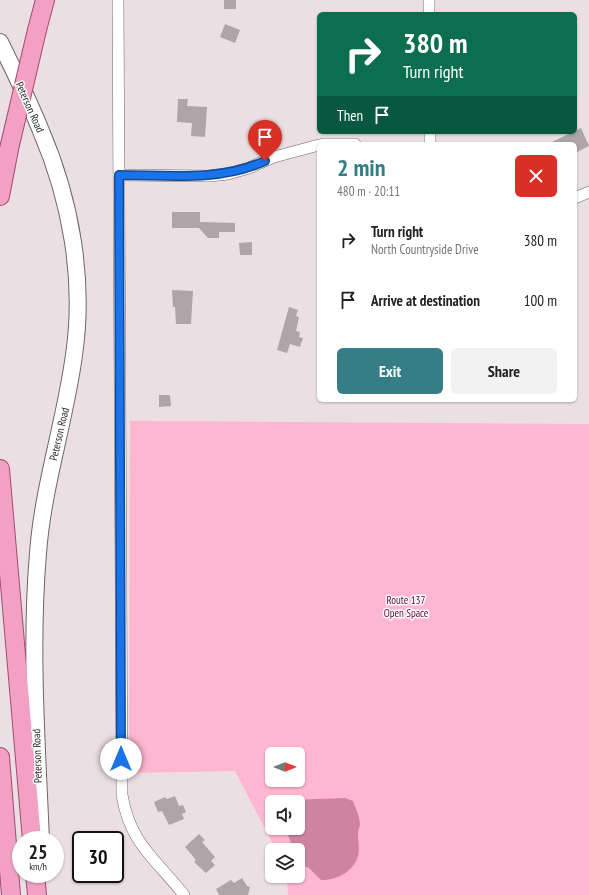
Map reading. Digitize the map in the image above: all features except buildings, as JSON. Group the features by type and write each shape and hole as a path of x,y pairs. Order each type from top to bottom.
{"main road":[{"path":"0,196 9,149 45,0"},
{"name":"Peterson Road","path":"0,42 42,132 53,164 65,201 73,240 77,278 78,324 74,355 66,404 49,479 38,553 34,667 41,831"},
{"name":"Peterson Road","path":"0,469 31,831"},
{"path":"0,757 12,895"},
{"path":"0,789 8,853"},
{"path":"36,883 37,895"},
{"path":"41,883 42,895"}],"street":[{"path":"118,0 122,795 124,811 138,842 184,895"},
{"path":"429,0 429,12"},
{"path":"119,175 208,176 228,174 249,168 281,154 317,145"},
{"path":"577,197 589,192"}],"green space":[{"name":"Route 137 Open Space","path":"130,421 589,424 589,895 288,895 287,883 305,883 305,843 272,843 268,835 305,835 305,795 265,795 265,829 235,771 129,773"}],"shaded area":[{"path":"345,798 353,801 358,813 360,825 358,833 358,856 353,866 344,874 333,879 321,880 309,868 305,867 305,843 291,843 288,835 305,835 305,799"}],"route":[{"path":"121,759 119,175 208,176 228,174 249,168 265,161"}]}
